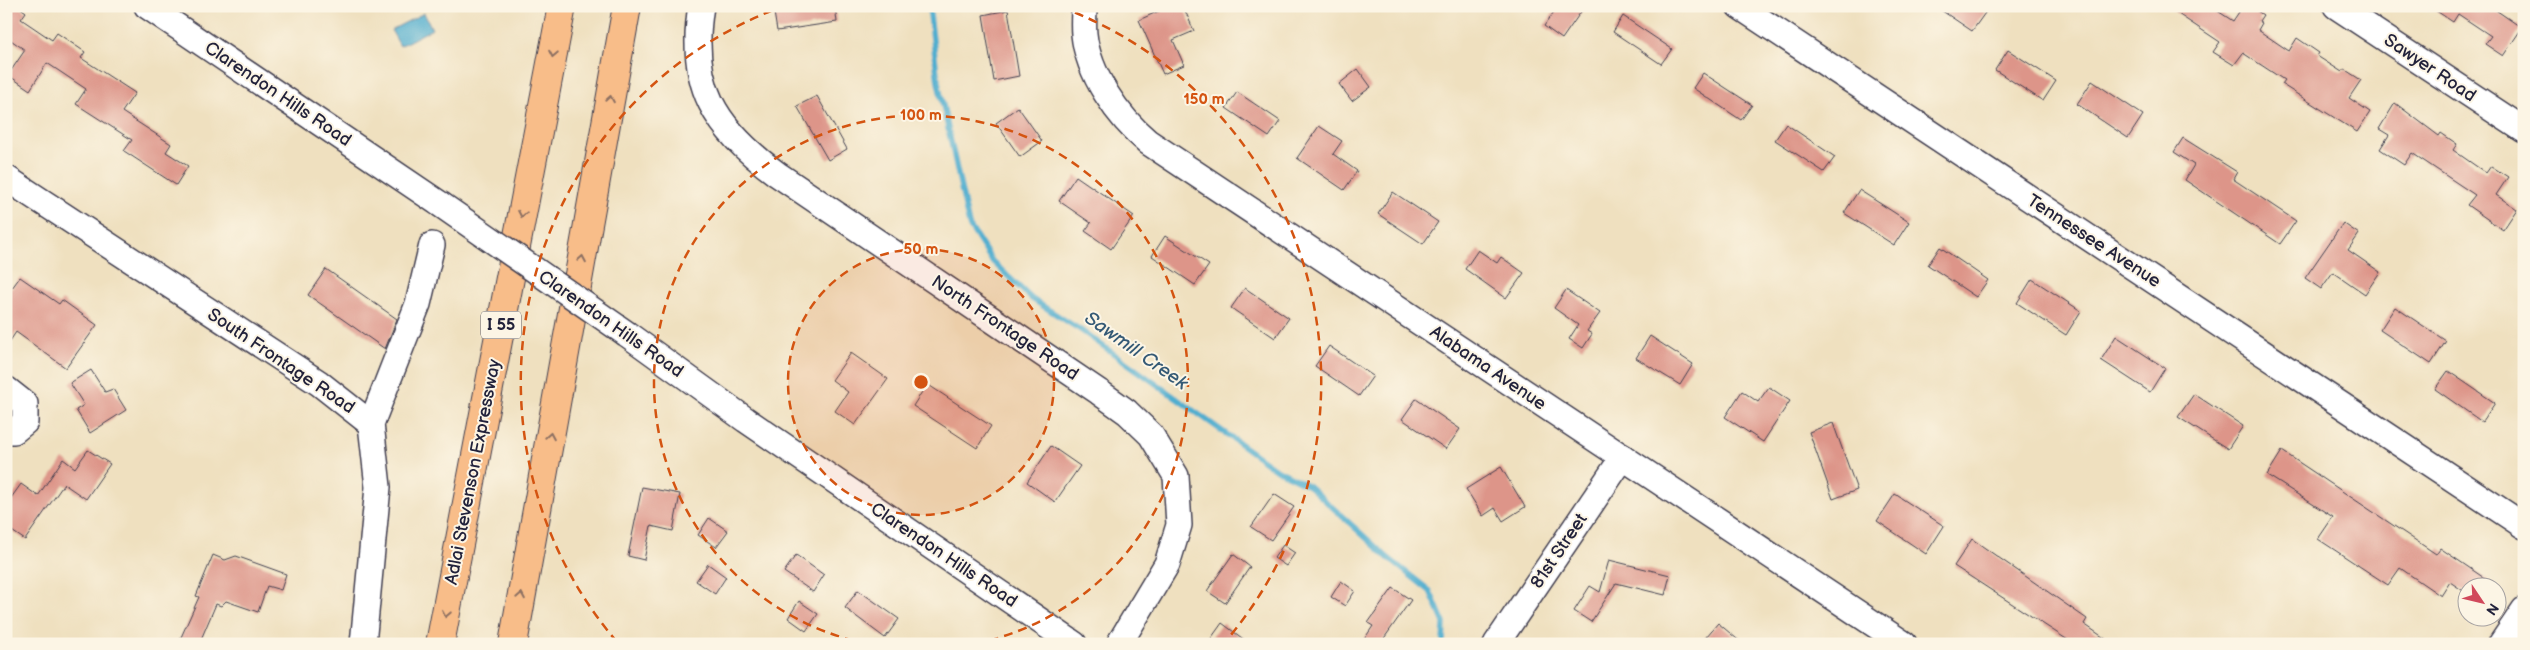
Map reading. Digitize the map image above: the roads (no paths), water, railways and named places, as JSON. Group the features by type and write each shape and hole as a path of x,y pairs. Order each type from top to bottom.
{"highway":[{"name":"Adlai Stevenson Expressway","path":"440,644 562,6"},
{"path":"513,644 627,6"}],"street":[{"name":"Clarendon Hills Road","path":"146,6 440,204 627,334 746,420 1074,644"},
{"name":"North Frontage Road","path":"701,6 698,33 703,82 710,104 721,123 737,142 777,174 1099,392 1127,412 1152,435 1176,476 1179,525 1167,564 1119,644"},
{"name":"Alabama Avenue","path":"1084,6 1084,35 1094,69 1106,94 1121,116 1148,142 1904,644"},
{"name":"Tennessee Avenue","path":"1739,6 2524,526"},
{"name":"Sawyer Road","path":"2336,6 2524,130"},
{"name":"South Frontage Road","path":"6,178 319,383 371,424 378,487 363,644"},
{"path":"371,424 418,304 432,245"},
{"path":"6,388 25,404 25,422 14,431 6,431"},
{"name":"81st Street","path":"1496,644 1623,457"},
{"path":"2501,644 2524,610"}],"water":[{"path":"424,13 432,29 400,46 391,30"}],"waterway":[{"name":"Sawmill Creek","path":"929,6 938,82 969,225 992,261 1032,299 1082,331 1274,468 1309,486 1387,557 1430,591 1444,623 1443,644"}]}
